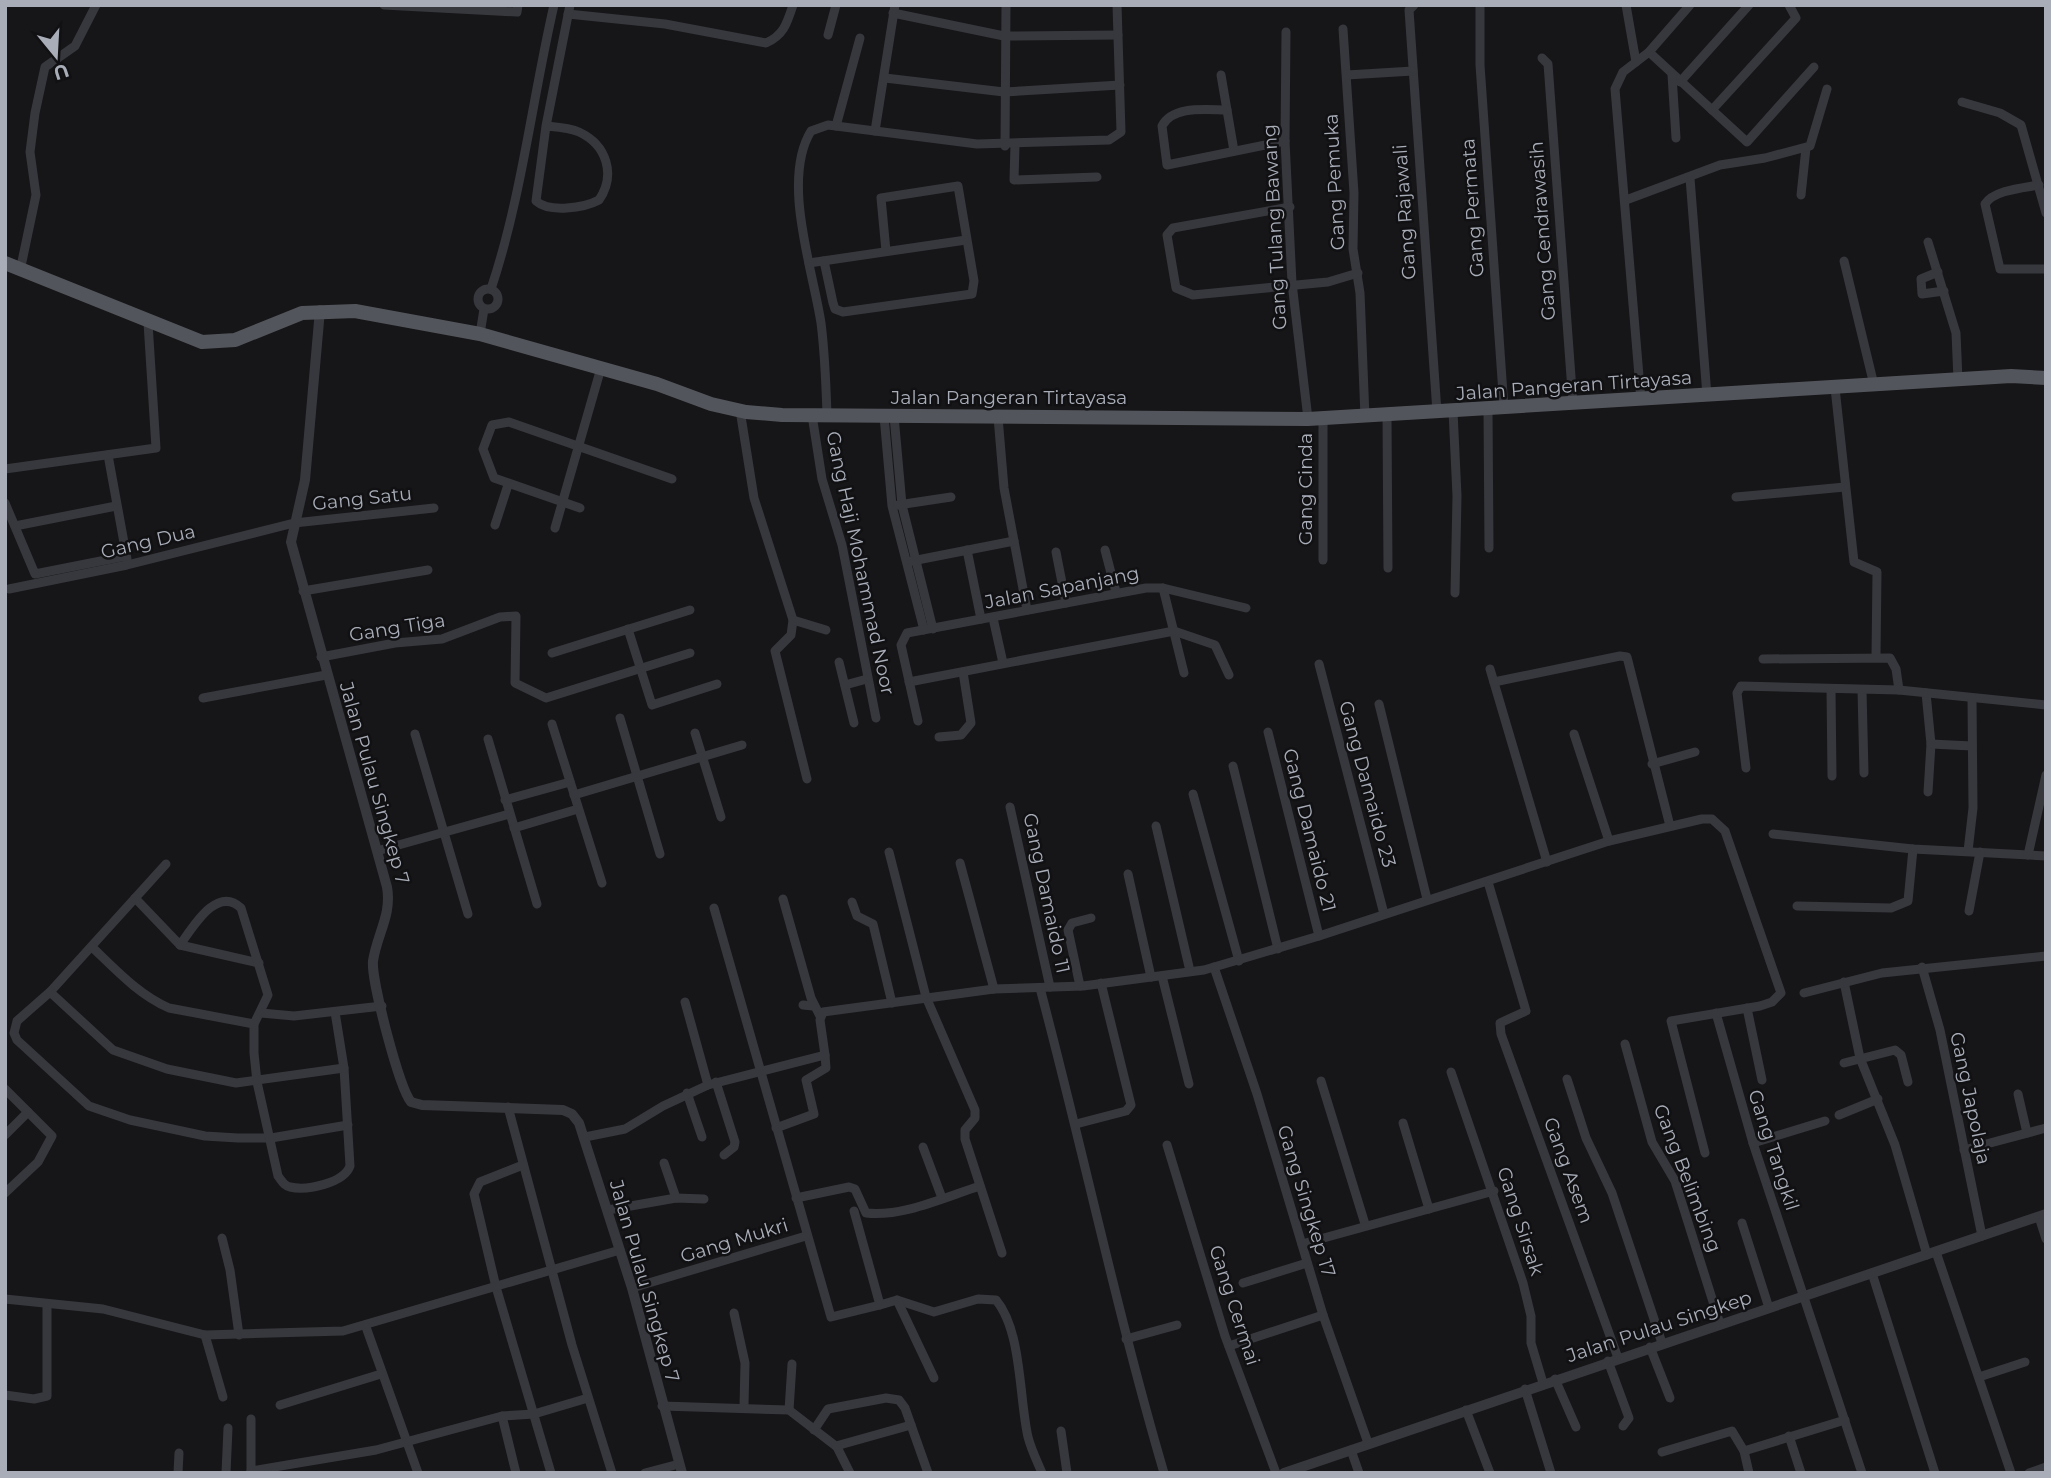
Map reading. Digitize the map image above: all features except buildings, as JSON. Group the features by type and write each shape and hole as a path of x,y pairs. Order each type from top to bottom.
{"main road":[{"name":"Jalan Pangeran Tirtayasa","path":"5,263 148,323 202,342 235,340 302,313 320,310 385,315 480,334 740,410 819,415 1308,419 1958,380 2046,378"}],"street":[{"path":"20,271 36,195 30,152 46,67 75,46 96,5"},
{"path":"384,5 517,12 518,5"},
{"path":"491,289 516,201 539,68 554,5"},
{"path":"546,125 578,131 605,156 609,175 599,200 589,205 573,207 538,204 546,125 569,10 766,43 779,37 784,30 793,5"},
{"path":"828,35 836,5"},
{"path":"1006,5 1004,92 1014,180 1097,177"},
{"path":"860,38 836,126 1010,145 1115,138 1121,132 1117,5"},
{"name":"Gang Permata","path":"1480,5 1480,65 1504,408"},
{"path":"1641,400 1615,89 1623,72 1649,52 1690,5"},
{"path":"1676,138 1676,78 1749,5"},
{"path":"1712,110 1796,18 1789,5"},
{"path":"1628,6 1636,62"},
{"name":"Gang Rajawali","path":"1411,7 1413,71 1437,412"},
{"path":"875,131 894,9 1004,36 1118,35"},
{"name":"Gang Pemuka","path":"1343,29 1354,193 1353,249 1358,273 1365,417"},
{"name":"Gang Tulang Bawang","path":"1286,32 1285,141 1292,283 1308,419"},
{"path":"1649,52 1747,142 1814,67"},
{"name":"Gang Cendrawasih","path":"1542,58 1548,64 1573,404"},
{"path":"1347,75 1413,71"},
{"path":"1221,75 1234,151"},
{"path":"885,78 1004,92 1120,85"},
{"path":"1626,200 1720,165 1806,148 1814,141 1827,89"},
{"path":"1962,102 2000,113 2021,125 2046,213"},
{"path":"1227,110 1187,111 1169,116 1162,126 1167,165 1285,141"},
{"name":"Gang Haji Mohammad Noor","path":"836,126 821,125 811,131 801,159 799,200 826,358 819,415 822,479 842,545 866,679 876,718"},
{"path":"1801,195 1806,148"},
{"path":"1690,178 1707,396"},
{"path":"2039,185 2001,194 1990,198 1985,204 2000,269 2046,269"},
{"path":"824,261 835,309 843,312 966,296 975,289 958,186 885,195 879,203 887,251"},
{"path":"1290,207 1173,228 1167,235 1176,288 1186,295 1292,283 1328,282 1358,273"},
{"path":"809,263 966,240"},
{"path":"1928,242 1956,333 1958,380"},
{"path":"1844,261 1874,385"},
{"path":"1938,272 1921,279 1922,294 1944,291"},
{"path":"491,289 497,294 498,302 494,308 485,309 479,305 478,297 483,290 491,289"},
{"path":"480,334 485,309"},
{"name":"Jalan Pulau Singkep 7","path":"320,310 305,480 291,542 389,899 390,910 376,942 372,964 400,1080 411,1102 422,1105 563,1110 572,1114 584,1137 632,1288 680,1468"},
{"path":"5,469 156,447 148,323"},
{"path":"555,528 601,368"},
{"path":"1835,388 1854,562 1877,572 1876,656"},
{"path":"1488,409 1489,548"},
{"path":"740,410 754,498 793,620 791,635 775,651 807,779"},
{"path":"1453,411 1457,496 1455,593"},
{"path":"1387,415 1388,568"},
{"path":"889,416 897,505 928,629 907,633 901,645 918,720"},
{"path":"998,417 1003,488 1027,610"},
{"name":"Gang Cinda","path":"1323,418 1323,559"},
{"path":"580,508 562,499 508,485 494,478 483,449 492,425 509,422 672,479"},
{"path":"5,503 35,574 127,560 107,455"},
{"path":"495,525 508,485"},
{"path":"1736,497 1845,487"},
{"path":"897,505 951,497"},
{"path":"15,526 116,506"},
{"name":"Gang Satu","path":"294,523 434,508"},
{"name":"Gang Dua","path":"9,589 294,523"},
{"path":"911,561 1014,541"},
{"path":"967,550 981,620"},
{"path":"1105,550 1116,592"},
{"path":"1056,552 1066,603"},
{"path":"303,591 428,570"},
{"path":"1163,588 1184,673"},
{"name":"Jalan Sapanjang","path":"928,629 1116,592 1163,588 1246,608"},
{"path":"552,653 690,610"},
{"name":"Gang Tiga","path":"321,657 395,643 442,639 500,617 516,616 515,683 546,698 640,668"},
{"path":"993,618 1003,663"},
{"path":"793,620 826,630"},
{"path":"628,629 652,705 717,684"},
{"path":"909,682 1174,631 1215,645 1229,676"},
{"path":"640,668 690,653"},
{"path":"1494,682 1620,656 1627,657 1652,764 1670,826"},
{"path":"1763,659 1876,656 1892,659 1899,690"},
{"path":"839,662 854,723"},
{"name":"Gang Damaido 23","path":"1319,664 1384,914"},
{"path":"1490,669 1547,862"},
{"path":"939,737 961,736 971,723 963,672"},
{"path":"203,698 327,675"},
{"path":"845,685 866,679"},
{"path":"1746,768 1738,688 1899,690 2046,705"},
{"path":"1831,689 1832,776"},
{"path":"1862,690 1864,773"},
{"path":"1926,693 1931,744 1928,792"},
{"path":"1968,851 1973,808 1972,698"},
{"path":"1379,704 1427,900"},
{"path":"620,718 660,855"},
{"path":"552,724 602,883"},
{"name":"Gang Damaido 21","path":"1268,732 1319,936"},
{"path":"695,733 721,817"},
{"path":"415,734 468,914"},
{"path":"1574,734 1609,841"},
{"path":"488,739 537,904"},
{"path":"1931,744 1972,746"},
{"path":"574,795 742,745"},
{"path":"1652,764 1695,752"},
{"path":"1233,766 1278,948"},
{"path":"2028,855 2046,775"},
{"path":"505,800 570,782"},
{"path":"1193,794 1239,961"},
{"name":"Gang Damaido 11","path":"1010,807 1045,988 1076,1124 1126,1339 1164,1473"},
{"path":"513,828 578,809"},
{"path":"377,851 509,814"},
{"path":"820,1016 823,1012 926,997 994,989 1080,986 1214,967 1319,936 1609,841 1712,819 1725,831 1781,993 1772,1002 1671,1021 1705,1153"},
{"path":"1156,826 1190,971"},
{"path":"1773,834 1913,849 2046,856"},
{"path":"1797,906 1891,908 1905,904 1908,901 1913,849"},
{"path":"889,852 926,997 975,1110 975,1118 964,1134 1002,1253"},
{"path":"1969,911 1980,852"},
{"path":"960,863 994,989"},
{"path":"166,864 50,992 17,1021 17,1040 89,1106 130,1120 205,1136 271,1138 348,1125"},
{"path":"1128,874 1151,977"},
{"name":"Gang Asem","path":"1488,882 1525,1009 1500,1023 1501,1034 1613,1360"},
{"path":"135,898 180,945 259,963"},
{"path":"776,1128 814,1114 806,1080 825,1070 820,1016 813,1006 783,899"},
{"path":"180,945 203,914 225,900 233,900 247,920 268,995 254,1024 257,1082 278,1176 284,1185 293,1188 339,1181 347,1175 350,1166 344,1068 335,1012"},
{"path":"852,902 857,916 873,924 892,1003"},
{"path":"714,908 828,1315 834,1317 897,1300 934,1312 978,1299 996,1300 1003,1310 1019,1367 1028,1437 1042,1473"},
{"path":"1080,986 1068,930 1072,923 1091,918"},
{"path":"92,947 137,990 158,1002 169,1007 254,1024"},
{"path":"1804,993 1844,982 1922,967 2046,956"},
{"name":"Gang Singkep 17","path":"1214,967 1257,1094 1323,1315 1368,1443"},
{"name":"Gang Japolaja","path":"1922,967 1938,1022 1982,1236"},
{"path":"1162,976 1189,1084"},
{"path":"1844,982 1860,1058 1895,1145 2011,1473"},
{"path":"1076,1124 1126,1111 1131,1105 1101,983"},
{"path":"50,992 121,1055 195,1076 236,1083 257,1082 344,1068"},
{"path":"685,1002 735,1142 734,1147 724,1154"},
{"path":"803,1005 813,1006"},
{"path":"261,1013 282,1016 382,1006"},
{"path":"1746,1008 1762,1080"},
{"name":"Gang Tangkil","path":"1716,1013 1753,1143 1862,1473"},
{"name":"Gang Belimbing","path":"1625,1044 1652,1142 1675,1181 1720,1324"},
{"path":"1844,1063 1895,1050 1901,1055 1908,1082"},
{"path":"584,1137 631,1127 687,1093 712,1083 825,1055"},
{"name":"Gang Sirsak","path":"1451,1072 1494,1191 1523,1283 1531,1316 1531,1343 1544,1383"},
{"name":"Gang Asem","path":"1567,1079 1586,1138 1612,1193 1662,1343"},
{"path":"1321,1081 1365,1224"},
{"path":"5,1089 52,1136 38,1162 5,1193"},
{"path":"687,1093 702,1137"},
{"path":"2018,1094 2027,1133"},
{"path":"1839,1115 1878,1099"},
{"path":"508,1107 552,1272 612,1473"},
{"path":"5,1135 28,1112"},
{"path":"1753,1143 1825,1121"},
{"path":"1403,1123 1429,1209"},
{"path":"1964,1150 2046,1128"},
{"name":"Gang Cermai","path":"1167,1145 1229,1346 1276,1473"},
{"path":"923,1147 942,1198"},
{"path":"664,1163 676,1198"},
{"path":"523,1165 480,1182 474,1188 496,1287 551,1473"},
{"path":"796,1198 849,1187 855,1189 866,1213 875,1214 980,1186"},
{"path":"1302,1244 1365,1224 1494,1191"},
{"path":"608,1210 676,1198 704,1199"},
{"path":"854,1211 880,1306"},
{"path":"2042,1216 2046,1239"},
{"name":"Jalan Pulau Singkep","path":"1284,1473 1466,1409 2042,1216"},
{"path":"1742,1223 1769,1308"},
{"name":"Gang Mukri","path":"632,1288 806,1236"},
{"path":"222,1238 239,1335"},
{"path":"5,1299 103,1309 205,1335 342,1331 366,1327 620,1250"},
{"path":"1243,1283 1307,1263"},
{"path":"1874,1272 1936,1473"},
{"path":"897,1300 934,1378"},
{"path":"5,1395 34,1399 47,1396 47,1304"},
{"path":"734,1313 745,1363 744,1406"},
{"path":"1229,1346 1323,1315"},
{"path":"1126,1339 1177,1325"},
{"path":"366,1327 418,1473"},
{"path":"205,1335 223,1396"},
{"path":"1650,1347 1670,1398"},
{"path":"1613,1360 1629,1418 1623,1426"},
{"path":"1979,1377 2025,1362"},
{"path":"789,1410 792,1364"},
{"path":"280,1405 381,1374"},
{"path":"1555,1379 1576,1427"},
{"path":"1525,1389 1551,1473"},
{"path":"251,1419 251,1472 405,1442 502,1416 534,1414 589,1398"},
{"path":"814,1430 828,1409 886,1398 903,1403 928,1473"},
{"path":"662,1406 744,1406 789,1410 836,1446 850,1473"},
{"path":"1466,1409 1490,1473"},
{"path":"502,1416 516,1473"},
{"path":"1744,1451 1845,1420"},
{"path":"836,1446 911,1425"},
{"path":"226,1473 228,1427"},
{"path":"1061,1431 1067,1473"},
{"path":"1662,1452 1726,1431 1737,1434 1749,1473"},
{"path":"1789,1436 1801,1473"},
{"path":"1351,1450 1359,1473"},
{"path":"178,1473 179,1453"},
{"path":"2029,1473 2046,1467"},
{"path":"645,1473 680,1468"}]}
